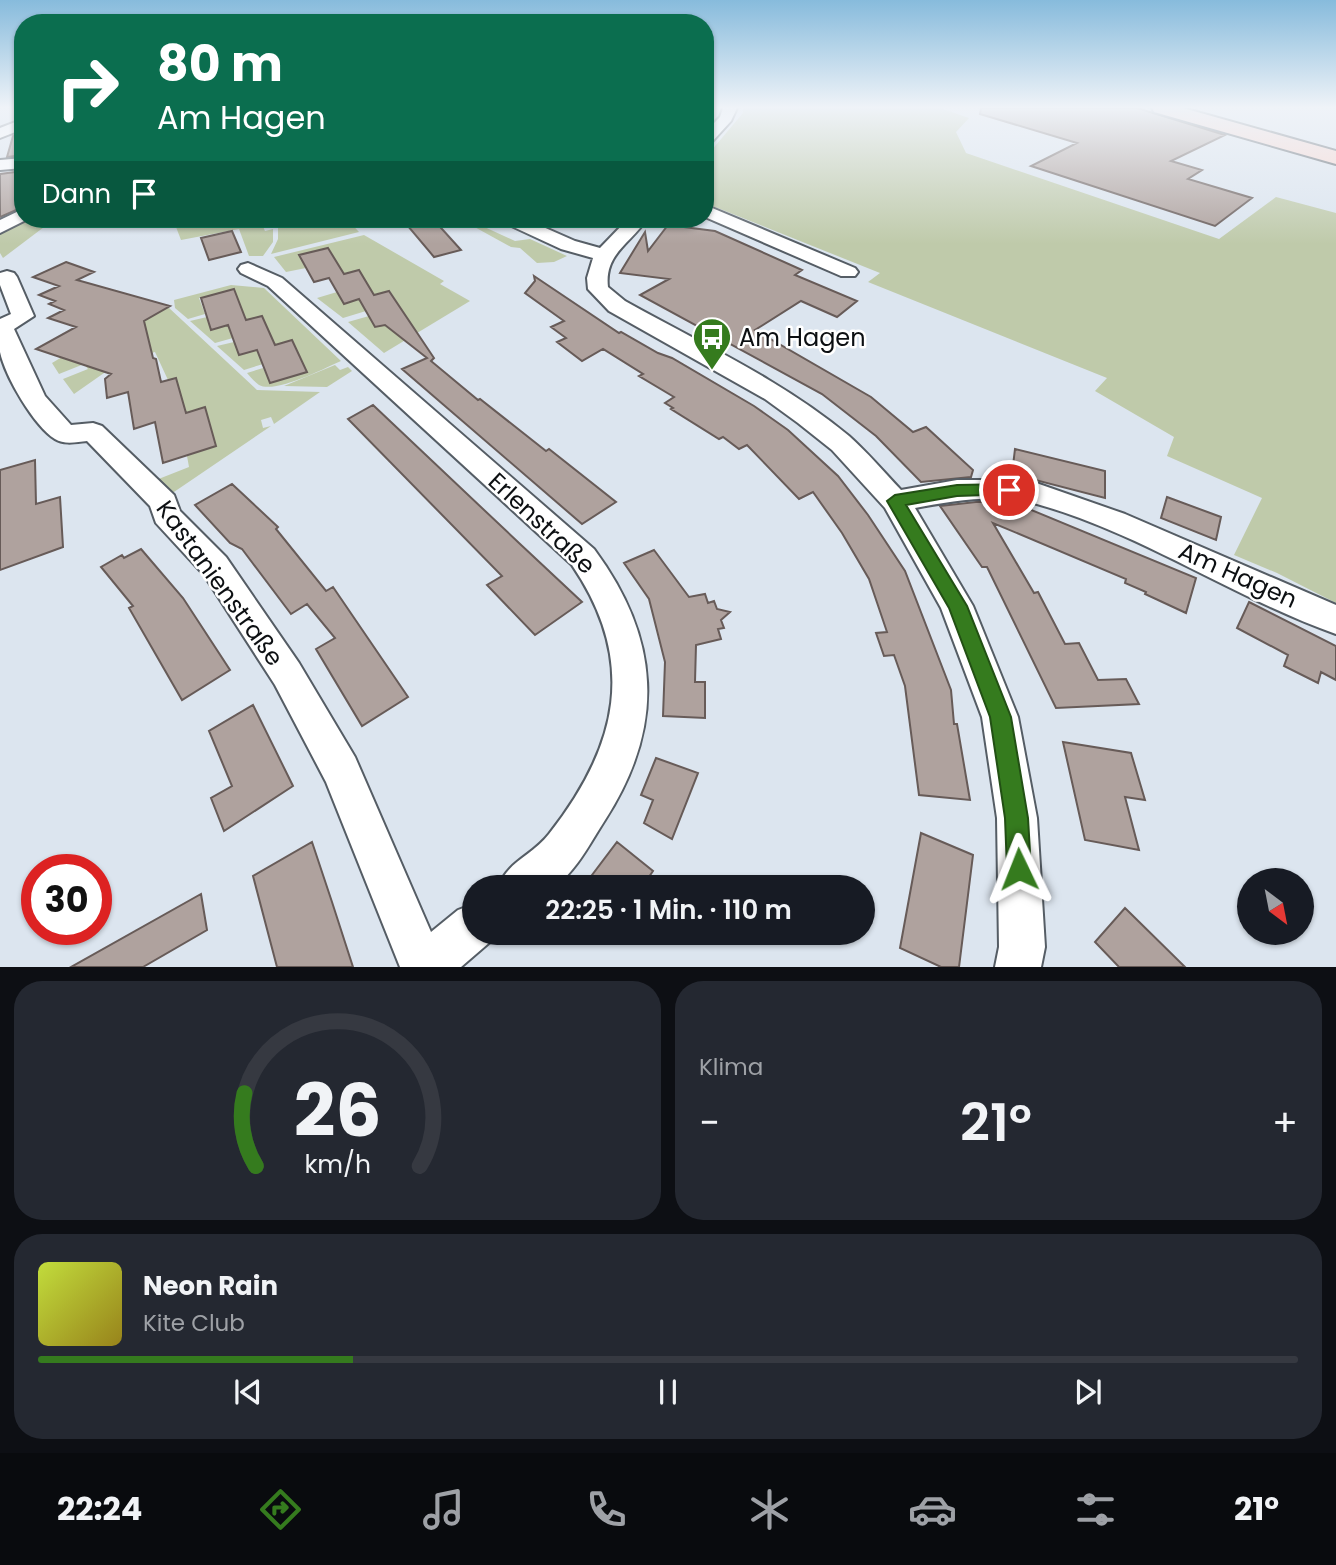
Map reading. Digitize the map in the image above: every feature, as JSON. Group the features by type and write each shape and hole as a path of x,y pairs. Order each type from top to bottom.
{"main road":[{"path":"1319,153 1336,158"}],"street":[{"path":"714,214 848,272"},
{"path":"531,228 568,245 604,255"},
{"path":"630,228 604,255 596,269 598,289 608,299 774,394 841,444 895,501 957,606 1000,717 1017,818 1027,960"},
{"name":"Erlenstraße","path":"248,269 283,289 583,557 601,579 614,608 631,664 632,699 625,737 610,776 559,855 535,875"},
{"name":"Kastanienstraße","path":"0,279 7,277 23,316 2,327 24,381 46,418 65,434 93,432 164,502 166,515 215,566 287,674 341,771 424,967"},
{"name":"Am Hagen","path":"895,501 957,491 1009,490 1039,494 1077,506 1127,527 1336,620"},
{"path":"424,967 462,936"}],"green space":[{"path":"714,153 966,153 1219,239 1276,197 1336,213 1336,603 1234,555 1262,498 1167,456 1174,437 1095,391 1107,378 868,282 880,273 714,207"},
{"path":"14,224 14,228 43,228 3,258 0,253 0,231"},
{"path":"176,228 273,229 273,242 263,256 249,256 239,229 181,240"},
{"path":"278,228 355,228 359,232 271,254 278,239"},
{"path":"476,228 487,228 515,241 530,239 567,256 554,262 537,263 520,248 511,247"},
{"path":"364,235 444,281 440,284 470,301 384,353 348,322 369,316 376,327 407,318 390,291 374,295 359,271 344,274 300,255 306,268 286,272 274,257"},
{"path":"231,285 264,288 341,361 288,383 266,387 259,385 247,373 263,368 270,383 306,372 292,340 275,345 262,316 246,320 233,290 199,298 205,314 188,319 175,308 174,300"},
{"path":"337,292 344,304 359,299 366,311 343,318 317,298"},
{"path":"168,307 257,390 320,392 274,424 271,417 261,420 263,428 271,426 171,494 156,480 189,467 187,456 215,446 204,407 185,413 176,378 168,380 155,352 103,366 104,373 74,394 63,379 88,369 84,364 59,374 52,363 62,357 76,362"},
{"path":"207,317 211,329 228,325 233,338 215,343 190,321"},
{"path":"234,342 240,355 257,350 263,364 244,370 217,346"},
{"path":"335,365 340,370 348,367 352,371 327,387 284,386"}],"building":[{"path":"1057,153 1187,153 1171,161 1202,170 1188,179 1252,198 1215,226 1031,166"},
{"path":"14,172 14,211 0,217 0,174"},
{"path":"410,228 441,228 461,250 434,257"},
{"path":"666,228 715,231 802,270 795,275 857,301 837,317 801,301 755,330 871,397 913,432 926,427 973,470 971,477 921,482 876,436 822,394 640,295 669,279 620,273 645,232 648,251"},
{"path":"232,231 241,252 209,260 201,238"},
{"path":"328,248 344,274 359,270 374,295 389,291 434,358 431,361 478,400 546,451 549,449 616,502 582,524 402,369 427,358 385,325 375,327 359,299 344,304 329,278 314,282 299,255"},
{"path":"66,262 94,272 77,280 170,306 144,321 153,358 156,359 161,382 176,378 186,413 205,407 216,446 163,463 155,422 134,429 128,392 107,398 105,379 111,374 36,349 76,327 48,318 64,310 49,304 55,301 39,295 59,286 33,277"},
{"path":"534,276 619,333 672,358 754,406 788,430 838,476 905,571 951,690 954,724 957,724 970,800 919,795 905,686 894,655 884,656 876,633 887,632 869,579 842,533 813,492 799,499 747,445 739,449 723,437 719,439 671,409 673,408 665,403 674,397 639,376 643,374 603,349 582,361 557,342 566,338 551,327 564,321 525,293 535,281"},
{"path":"234,289 246,320 262,316 275,345 292,340 307,372 270,383 257,350 239,355 228,325 211,330 201,298"},
{"path":"373,405 582,602 535,635 487,585 502,576 348,419"},
{"path":"1015,449 1105,471 1105,498 1012,474"},
{"path":"35,460 36,504 60,497 63,547 0,570 0,470"},
{"path":"232,484 278,527 276,529 326,591 333,587 408,697 362,726 316,649 335,638 307,604 291,614 242,549 230,543 195,505"},
{"path":"1167,497 1221,517 1216,540 1161,518"},
{"path":"1012,502 1196,578 1186,613 1125,583 1126,579 993,523 1034,593 1038,592 1065,644 1079,643 1098,680 1126,679 1139,704 1056,708 987,567 982,567 940,506"},
{"path":"141,549 183,598 230,670 182,700 129,608 133,606 101,567 122,555 124,558"},
{"path":"654,550 689,597 705,594 708,603 714,601 717,609 730,612 721,620 724,628 718,629 721,639 696,645 695,682 705,682 705,718 663,716 665,662 649,599 624,563"},
{"path":"1249,602 1336,646 1336,680 1321,672 1318,683 1284,666 1288,655 1237,628"},
{"path":"253,705 293,786 224,831 211,798 232,786 209,731"},
{"path":"1063,742 1131,753 1145,800 1125,797 1139,850 1085,840"},
{"path":"656,758 698,773 672,839 644,823 653,800 641,795"},
{"path":"921,833 973,855 959,967 941,967 900,948"},
{"path":"312,842 353,967 277,967 253,876"},
{"path":"617,842 653,871 650,875 592,875"},
{"path":"201,894 207,930 143,967 71,967"},
{"path":"1125,908 1185,967 1119,967 1095,942"}],"place":[{"name":"Am Hagen","path":"712,371"}],"route":[{"path":"1009,490 957,491 895,501 957,606 1000,717 1017,818 1019,869"}]}
